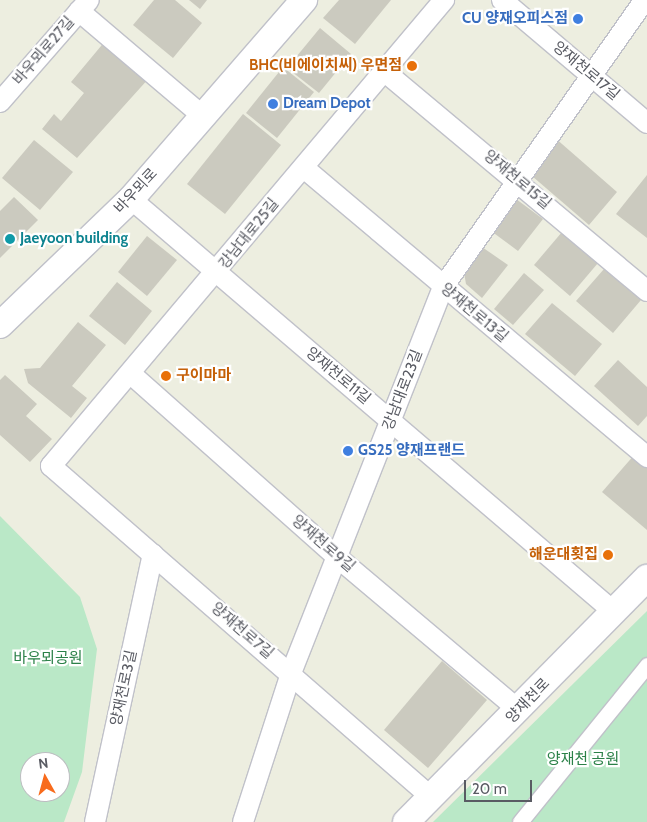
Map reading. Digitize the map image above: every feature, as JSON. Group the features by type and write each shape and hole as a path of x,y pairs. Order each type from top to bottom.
{"street":[{"name":"바우뫼로","path":"0,325 131,199 304,0"},
{"name":"강남대로25길","path":"51,466 132,374 444,0"},
{"name":"양재천로17길","path":"502,0 647,123"},
{"name":"강남대로23길","path":"243,822 291,673 443,287 517,178 593,77 645,0"},
{"path":"84,5 203,116"},
{"name":"바우뫼로27길","path":"0,102 84,5"},
{"name":"양재천로15길","path":"384,71 517,178 647,291"},
{"name":"양재천로13길","path":"304,168 647,457"},
{"name":"양재천로11길","path":"131,199 614,612"},
{"name":"양재천로9길","path":"132,374 336,557 519,710"},
{"name":"양재천로7길","path":"51,466 432,796"},
{"name":"양재천로3길","path":"95,822 153,554"},
{"name":"양재천로","path":"406,822 644,584"},
{"path":"520,822 647,665"}],"green space":[{"name":"바우뫼공원","path":"0,516 80,597 97,649 82,772 64,822 0,822"},
{"name":"양재천 공원","path":"647,611 647,822 433,822"}],"building":[{"path":"154,0 175,0 202,23 173,58 133,25"},
{"path":"189,0 207,0 200,9"},
{"path":"339,0 391,0 355,44 323,18"},
{"path":"320,28 351,54 319,93 287,68"},
{"path":"106,40 150,77 77,158 42,129 54,114 61,121 84,93 71,82"},
{"path":"283,67 314,92 277,138 246,113"},
{"path":"243,114 281,145 225,214 187,184"},
{"path":"554,137 617,192 589,225 525,170"},
{"path":"34,140 73,172 40,210 2,178"},
{"path":"647,175 647,238 616,214"},
{"name":"Jaeyoon building","path":"14,197 38,220 0,258 0,211"},
{"path":"516,199 543,219 518,251 491,231"},
{"path":"562,232 598,263 570,296 534,265"},
{"path":"147,236 177,260 147,296 118,272"},
{"path":"482,247 508,265 482,298 466,284 463,267"},
{"path":"604,269 641,300 613,333 576,301"},
{"path":"524,273 544,290 513,325 494,309"},
{"path":"117,282 152,311 125,345 89,316"},
{"path":"552,303 602,344 575,376 525,334"},
{"path":"78,322 106,345 72,386 87,398 71,418 28,383 24,369 40,368"},
{"path":"618,360 647,387 647,416 638,426 594,386"},
{"path":"5,375 37,404 26,416 52,439 30,462 0,435 0,380"},
{"path":"635,454 647,464 647,530 602,492"},
{"path":"442,661 487,700 428,768 384,730"}],"place":[{"name":"CU 양재오피스점","path":"578,19"},
{"name":"BHC(비에이치씨) 우면점","path":"412,66"},
{"name":"Dream Depot","path":"273,104"},
{"name":"Jaeyoon building","path":"10,239"},
{"name":"구이마마","path":"166,376"},
{"name":"GS25 양재프랜드","path":"348,451"},
{"name":"해운대횟집","path":"608,555"}]}
